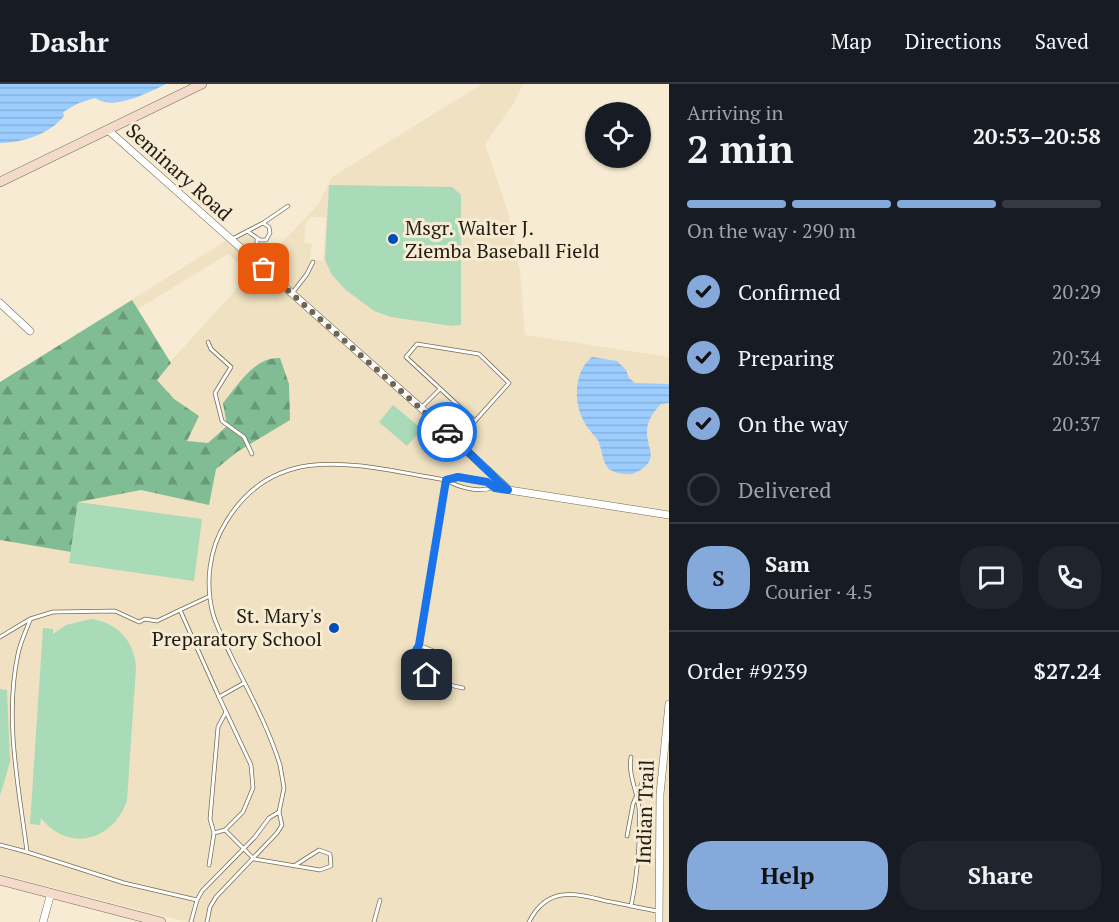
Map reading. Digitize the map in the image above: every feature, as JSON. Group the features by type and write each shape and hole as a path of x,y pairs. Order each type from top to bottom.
{"main road":[{"path":"0,182 202,84"},
{"path":"0,880 161,922"}],"street":[{"name":"Seminary Road","path":"108,130 421,408 508,490"},
{"path":"0,303 30,331"},
{"path":"508,490 669,515"},
{"name":"Indian Trail","path":"659,922 660,794 669,704"},
{"path":"43,922 51,893"}],"lane":[{"path":"230,240 263,223 288,206"},
{"path":"248,231 257,239 266,240 270,235 269,227 263,223"},
{"path":"249,257 257,245 257,239"},
{"path":"292,294 313,262"},
{"path":"208,342 211,350 231,367 215,393 222,421 244,437 252,454"},
{"path":"456,441 475,421 508,383 479,354 417,344 406,357 475,421"},
{"path":"421,408 440,389"},
{"path":"207,922 210,907 216,897 280,829 282,825 279,812 284,788 280,765 219,631 212,610 209,583 212,557 224,525 246,496 260,484 275,475 308,464 332,464 446,480 458,477 487,482 495,488"},
{"path":"446,480 456,486 485,491 495,488 508,490"},
{"path":"446,480 415,658 419,666 432,678 463,687"},
{"path":"0,637 30,619 53,612 115,611 138,622 145,619 157,621 210,596"},
{"path":"180,610 251,765 253,788 243,812 225,830 214,833"},
{"path":"27,852 14,742 13,693 18,654 30,619"},
{"path":"419,645 436,652 439,656 439,664 432,678"},
{"path":"219,697 244,683"},
{"path":"209,865 214,833 210,819 218,727 226,712"},
{"path":"631,757 630,772 638,804 639,823 632,906"},
{"path":"627,836 636,798 650,764"},
{"path":"191,922 197,900 206,886 259,833 269,818 279,812"},
{"path":"225,830 254,859 294,866 320,870 331,866 330,854 319,850 294,866"},
{"path":"0,845 124,883 197,900"},
{"path":"530,922 535,911 543,903 554,896 574,893 659,912"},
{"path":"374,922 380,900"}],"shaded area":[{"name":"St. Mary's Preparatory School","path":"482,84 523,84 514,103 485,144 508,212 520,271 525,335 669,357 669,922 187,922 0,874 0,382 243,230 271,254 318,205 332,177","holes":["312,217 326,218 323,261 310,260 312,244 304,243 306,222","228,254 250,274 170,362 138,309"]}],"green space":[{"name":"Msgr. Walter J. Ziemba Baseball Field","path":"329,185 452,187 461,195 461,325 452,326 391,317 374,311 346,290 332,275 325,260"},
{"path":"132,300 171,363 157,380 174,399 199,416 187,441 208,443 227,426 223,403 247,373 262,362 271,359 280,358 289,384 290,420 237,452 216,469 209,505 141,490 78,502 71,552 0,540 0,382"},
{"path":"393,405 422,429 407,446 379,422"},
{"path":"78,502 202,519 194,581 69,563"},
{"path":"91,619 109,624 123,635 132,650 136,668 127,800 121,814 112,825 89,838 77,838 64,836 52,829 41,818 40,825 30,824 43,628 53,629 53,634 66,625"},
{"path":"0,689 7,690 10,762 0,796"}],"water":[{"path":"0,84 166,84 121,102 102,102 95,98 79,103 63,112 64,116 51,128 26,139 0,143"},
{"path":"592,357 617,361 635,383 669,384 669,403 661,404 653,413 648,424 650,461 634,473 617,473 608,468 598,441 579,411 578,381 585,364"}],"way so far":[{"path":"264,269 447,432"}],"place":[{"name":"Msgr. Walter J. Ziemba Baseball Field","path":"393,239"},
{"name":"St. Mary's Preparatory School","path":"334,628"}],"route":[{"path":"427,675 417,664 414,654 419,645 446,480 458,477 487,482 495,488 508,490 447,432"}]}
